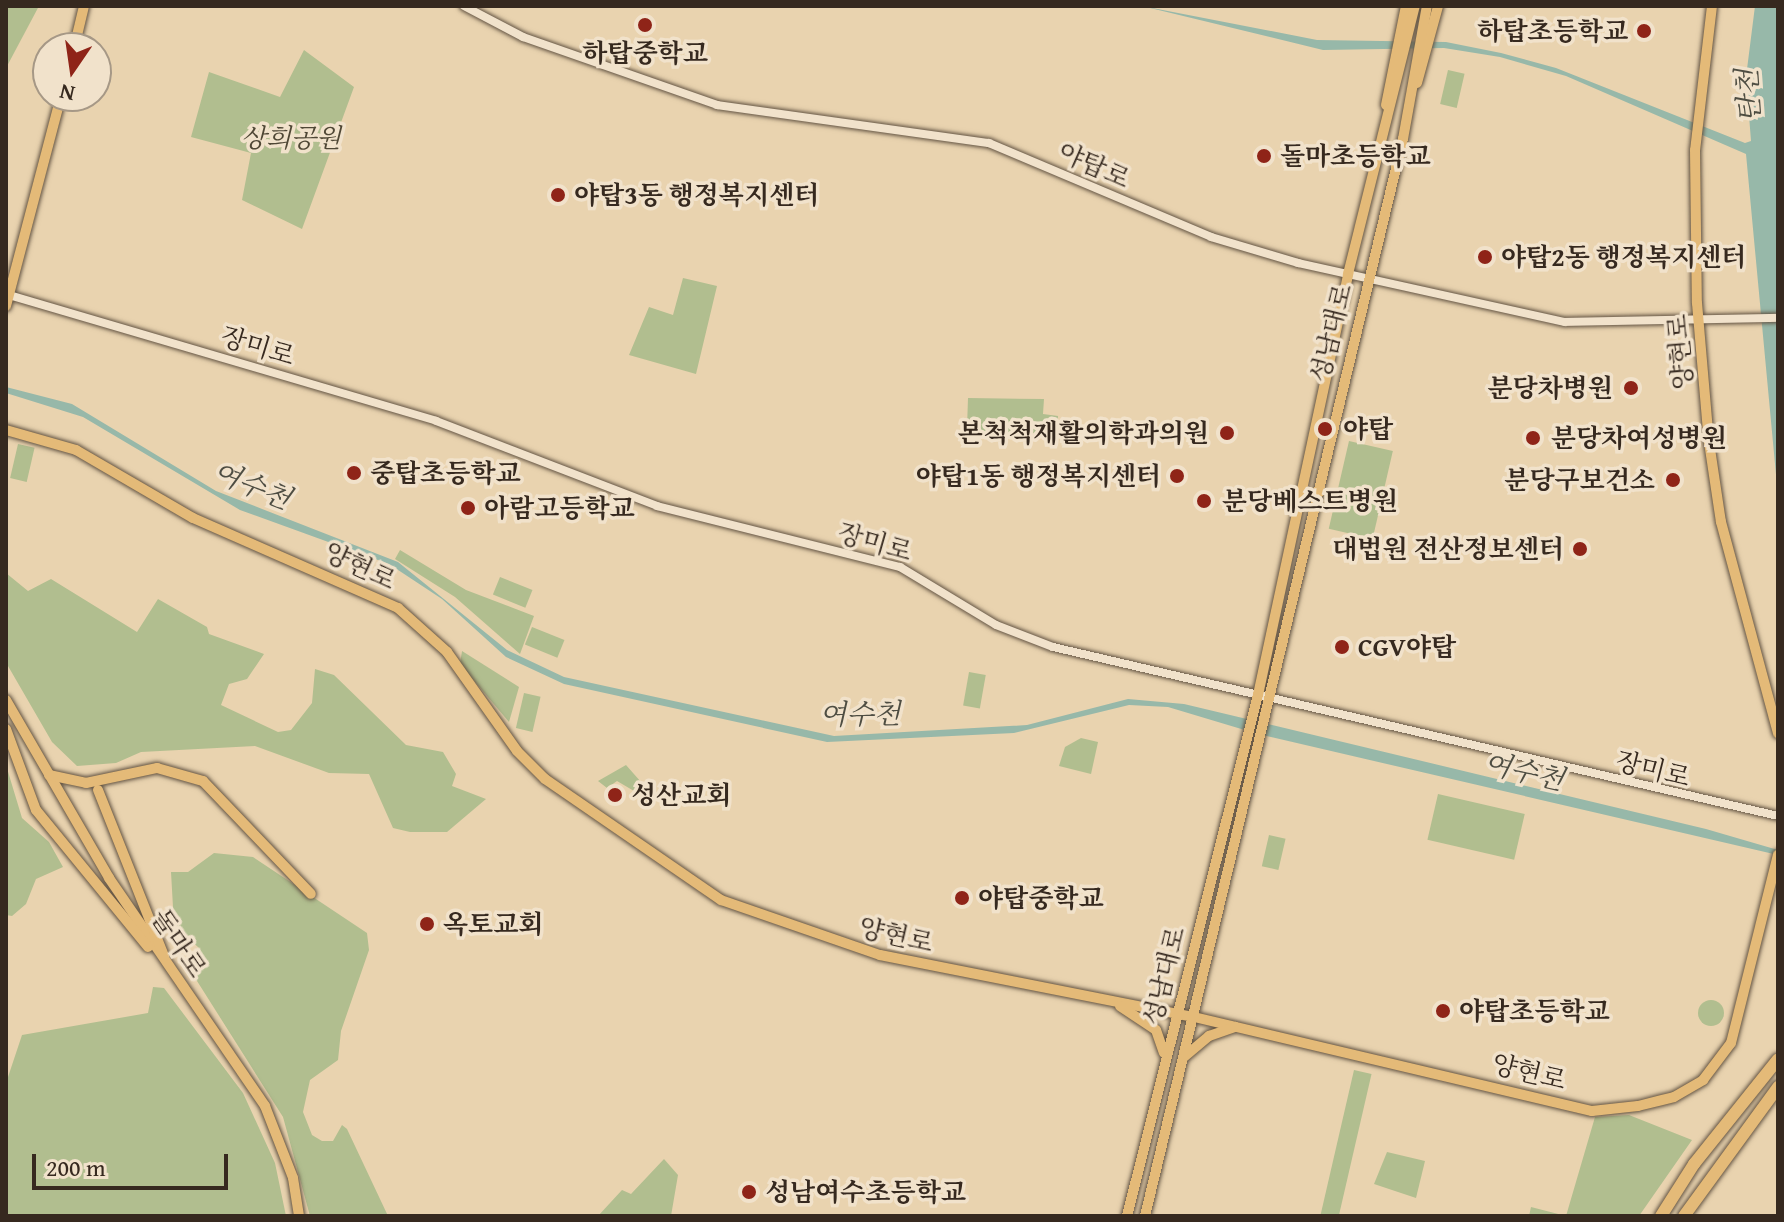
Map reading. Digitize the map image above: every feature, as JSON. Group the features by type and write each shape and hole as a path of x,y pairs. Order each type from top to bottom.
{"highway":[{"path":"1661,1216 1694,1164 1778,1059"},
{"path":"1684,1216 1711,1174 1778,1087"}],"main road":[{"path":"78,32 84,6"},
{"path":"1403,37 1406,6"},
{"path":"1403,37 1415,6"},
{"path":"1424,38 1427,6"},
{"path":"1424,38 1438,6"},
{"name":"양현로","path":"1712,6 1696,121 1699,322 1716,494 1778,733"},
{"name":"성남대로","path":"1127,1216 1258,695 1348,274 1403,37"},
{"name":"성남대로","path":"1145,1216 1271,699 1424,38"},
{"path":"8,301 57,112"},
{"name":"양현로","path":"6,430 76,450 193,518 398,608 447,652 531,767 721,900 880,955 1194,1017 1592,1111 1674,1097 1703,1080 1731,1043 1778,855"},
{"name":"돌마로","path":"6,700 166,966 265,1106 293,1178 299,1216"},
{"path":"6,729 36,810 166,966"},
{"path":"49,775 86,783 157,768 203,781 311,894"},
{"path":"98,790 166,966"},
{"path":"1115,1003 1156,1030 1164,1065"},
{"path":"1183,1058 1209,1036 1237,1027"}],"street":[{"name":"야탑로","path":"464,6 523,37 683,96 794,120 975,139 1211,237 1367,279 1565,322 1699,322 1778,318"},
{"name":"장미로","path":"8,301 436,421 657,506 900,567 996,625 1053,647 1778,816"}],"green space":[{"path":"6,6 39,6 6,68"},
{"name":"상희공원","path":"304,50 354,87 302,229 242,200 251,153 191,137 209,72 280,97"},
{"path":"1448,70 1465,74 1457,108 1440,104"},
{"path":"683,278 717,286 696,374 629,355 649,307 673,315"},
{"path":"968,398 1044,399 1043,414 1058,416 1057,432 1001,435 967,428"},
{"path":"1349,441 1393,451 1373,539 1329,529"},
{"path":"18,444 35,448 27,482 10,478"},
{"path":"400,550 466,590 534,616 520,654 455,597 395,559"},
{"path":"6,573 28,591 51,579 137,632 158,599 207,627 209,634 264,654 247,679 229,684 221,705 278,732 291,730 312,703 315,669 334,675 406,745 443,752 456,774 452,786 486,799 447,832 410,832 393,828 369,774 329,773 255,746 141,752 116,763 77,766 52,742 8,666"},
{"path":"500,577 532,590 525,608 493,595"},
{"path":"532,627 564,640 557,658 525,645"},
{"path":"462,651 519,687 509,722 460,664"},
{"path":"969,672 986,675 980,708 963,705"},
{"path":"524,693 541,697 532,732 516,728"},
{"path":"1081,738 1098,742 1091,774 1059,766 1065,747"},
{"path":"6,765 22,818 49,842 63,867 36,879 26,904 12,916 6,915"},
{"path":"626,765 641,782 634,791 617,781 607,788 598,781"},
{"path":"1438,794 1525,814 1514,860 1427,840"},
{"path":"1269,835 1286,839 1278,870 1262,866"},
{"path":"214,853 253,857 367,933 369,950 341,1031 338,1060 310,1080 303,1112 312,1135 322,1141 333,1141 342,1125 347,1129 388,1216 310,1216 283,1117 185,962 199,948 174,925 171,872 188,872"},
{"path":"153,987 164,988 243,1093 275,1163 286,1216 6,1216 6,1083 22,1035 148,1013"},
{"path":"1711,1000 1721,1003 1724,1013 1721,1023 1711,1026 1701,1023 1698,1013 1701,1003"},
{"path":"1354,1070 1372,1074 1339,1216 1320,1216"},
{"path":"1629,1115 1692,1140 1639,1216 1566,1216 1595,1117"},
{"path":"1387,1152 1425,1161 1416,1198 1374,1184"},
{"path":"664,1159 678,1175 671,1216 598,1216 622,1190 631,1194"},
{"path":"1531,1207 1566,1216 1529,1216"}],"water":[{"name":"탄천","path":"1142,6 1317,40 1446,42 1501,53 1556,68 1745,143 1751,141 1746,77 1755,6 1778,6 1778,496 1746,154 1566,76 1500,57 1444,48 1323,50"},
{"path":"6,387 72,404 216,491 398,562 507,650 564,677 834,736 1027,725 1128,699 1184,704 1706,829 1778,850 1778,855 1258,734 1168,707 1129,705 1014,733 827,742 564,684 506,657 442,599 389,564 240,510 83,417 6,393"}],"place":[{"name":"하탑중학교","path":"645,25"},
{"name":"하탑초등학교","path":"1644,31"},
{"name":"돌마초등학교","path":"1264,156"},
{"name":"야탑3동 행정복지센터","path":"558,195"},
{"name":"야탑2동 행정복지센터","path":"1485,257"},
{"name":"분당차병원","path":"1631,388"},
{"name":"야탑","path":"1325,429"},
{"name":"본척척재활의학과의원","path":"1227,433"},
{"name":"분당차여성병원","path":"1533,438"},
{"name":"중탑초등학교","path":"354,473"},
{"name":"야탑1동 행정복지센터","path":"1177,476"},
{"name":"분당구보건소","path":"1673,480"},
{"name":"분당베스트병원","path":"1204,501"},
{"name":"아람고등학교","path":"468,508"},
{"name":"대법원 전산정보센터","path":"1580,549"},
{"name":"CGV야탑","path":"1342,647"},
{"name":"성산교회","path":"615,795"},
{"name":"야탑중학교","path":"962,898"},
{"name":"옥토교회","path":"427,924"},
{"name":"야탑초등학교","path":"1443,1011"},
{"name":"성남여수초등학교","path":"749,1192"}],"water label":[{"name":"여수천","path":"252,485"},
{"name":"여수천","path":"860,714"},
{"name":"여수천","path":"1524,771"}]}
